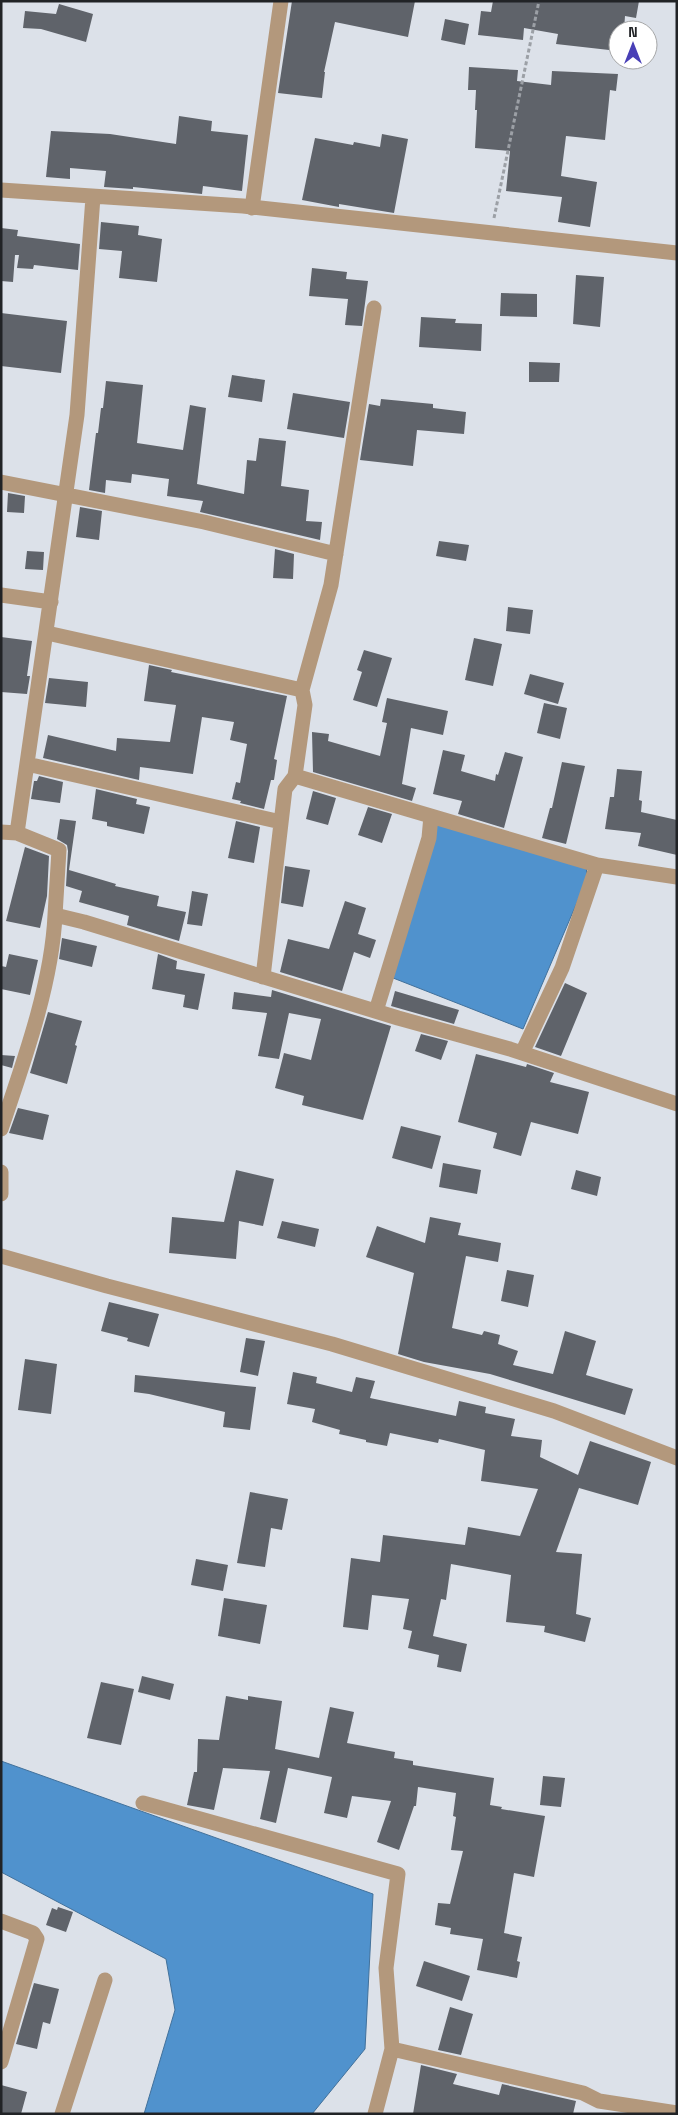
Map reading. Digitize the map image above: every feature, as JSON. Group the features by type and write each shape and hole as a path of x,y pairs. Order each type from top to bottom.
{"street":[{"path":"252,208 281,1"},
{"path":"1,190 252,208 677,253"},
{"path":"17,833 52,602 77,415 93,197"},
{"path":"263,977 285,790 295,776 305,705 302,690 332,585 374,308"},
{"path":"1,482 66,493 204,522 336,554"},
{"path":"1,595 52,602"},
{"path":"47,633 302,690"},
{"path":"28,764 281,822"},
{"path":"295,776 597,865 677,877"},
{"path":"376,1011 429,838 431,816"},
{"path":"1,832 17,833 59,850 54,935 44,985 1,1130"},
{"path":"522,1053 562,968 597,865"},
{"path":"55,915 84,922 376,1011 522,1053 677,1104"},
{"path":"1,1172 1,1194"},
{"path":"1,1256 332,1344 554,1411 677,1458"},
{"path":"142,1803 398,1874 386,1968 392,2049 374,2114"},
{"path":"1,1921 34,1933 37,1939 7,2026 1,2062"},
{"path":"62,2114 105,1980"},
{"path":"392,2049 583,2093 598,2107 677,2113"}],"path":[{"path":"491,233 539,1"}],"water":[{"path":"435,817 586,863 587,879 523,1029 388,976"},
{"path":"1,1761 373,1894 365,2049 312,2114 144,2114 175,2010 166,1959 1,1872"}],"building":[{"path":"292,1 415,1 408,37 335,22 324,72 322,98 278,93"},
{"path":"493,1 639,1 636,18 625,16 625,20 608,20 608,50 556,44 558,34 524,28 523,40 478,35 481,11 491,12"},
{"path":"59,4 93,14 86,42 41,29 23,28 25,11 56,14"},
{"path":"445,19 469,24 465,45 441,40"},
{"path":"469,67 518,70 517,81 551,85 552,71 618,74 616,91 610,90 605,140 566,136 561,176 597,182 590,227 558,222 562,197 506,191 510,151 475,148 476,90 468,90"},
{"path":"179,116 212,121 211,131 248,135 242,191 203,186 202,194 133,187 133,189 104,187 106,171 70,168 70,179 46,177 51,131 110,134 176,144"},
{"path":"382,134 408,139 394,213 339,204 339,207 302,200 315,138 353,145 354,142 380,147"},
{"path":"101,222 139,226 138,235 162,239 157,282 119,278 122,251 99,249"},
{"path":"1,228 18,230 17,236 80,244 78,270 34,265 33,269 17,268 19,255 15,255 13,282 1,281"},
{"path":"312,268 347,272 346,279 368,281 362,326 345,325 348,299 309,296"},
{"path":"576,275 604,277 600,327 573,324"},
{"path":"501,293 537,294 537,317 500,316"},
{"path":"1,313 67,321 61,373 1,366"},
{"path":"421,317 456,319 455,323 482,324 481,351 419,347"},
{"path":"529,362 560,363 559,382 529,382"},
{"path":"232,375 265,380 262,402 228,397"},
{"path":"106,381 143,385 137,443 183,450 190,405 206,408 197,484 244,494 247,460 256,461 259,438 286,441 281,486 309,490 306,521 322,522 320,540 200,512 203,501 167,496 169,479 132,474 131,483 106,480 105,493 89,490 96,433 98,433 101,408 103,408"},
{"path":"293,393 350,402 344,438 287,429"},
{"path":"381,399 433,404 433,408 466,412 464,434 417,430 413,466 360,460 369,404 380,406"},
{"path":"8,493 25,496 24,513 7,512"},
{"path":"80,507 102,511 99,540 76,537"},
{"path":"439,541 469,545 466,561 436,556"},
{"path":"275,549 294,554 293,579 273,578"},
{"path":"27,551 44,552 43,570 25,569"},
{"path":"508,607 533,610 530,634 506,631"},
{"path":"1,637 32,641 27,676 30,676 27,694 1,692"},
{"path":"474,638 502,644 493,686 465,680"},
{"path":"364,650 392,658 377,707 353,700 362,672 357,670"},
{"path":"149,665 172,670 171,672 287,696 274,759 277,760 274,780 271,780 264,809 232,799 236,782 240,783 247,744 230,740 234,722 202,717 193,774 140,767 139,780 43,758 48,735 116,751 117,738 170,742 176,705 144,701"},
{"path":"530,674 564,683 558,704 524,694"},
{"path":"49,678 88,682 86,707 45,703"},
{"path":"387,698 448,711 443,735 411,728 402,784 416,788 412,801 313,772 312,732 329,734 328,741 380,756 387,723 382,722"},
{"path":"544,703 567,708 560,739 537,733"},
{"path":"443,750 465,755 461,771 495,781 505,752 523,757 504,828 458,814 462,801 433,794"},
{"path":"562,762 585,766 566,844 542,838 550,808 552,808"},
{"path":"617,769 642,771 639,800 642,801 641,812 677,820 677,855 638,846 641,833 605,829 610,797 614,797"},
{"path":"39,776 63,782 60,803 31,799 34,781 37,781"},
{"path":"96,789 137,799 136,804 150,807 144,834 107,826 107,822 92,819"},
{"path":"313,791 336,798 328,825 306,819"},
{"path":"368,807 392,814 382,843 358,835"},
{"path":"60,819 76,821 69,870 116,884 115,886 159,896 157,906 186,912 179,941 127,925 129,916 79,902 82,891 66,886 68,851 67,845 57,839"},
{"path":"236,821 260,827 254,863 228,858"},
{"path":"25,847 49,856 47,896 40,928 6,921"},
{"path":"285,866 310,870 303,907 281,903"},
{"path":"192,891 208,894 202,926 187,924"},
{"path":"345,901 366,908 358,934 376,940 370,958 354,952 342,991 280,972 288,939 329,949"},
{"path":"62,938 97,946 92,967 59,959"},
{"path":"9,954 38,960 30,995 1,989 1,966 6,967"},
{"path":"158,954 177,961 176,969 205,974 198,1010 183,1007 185,995 152,989"},
{"path":"565,983 587,993 561,1056 535,1047"},
{"path":"272,990 391,1026 363,1120 302,1105 304,1096 275,1088 284,1053 311,1060 321,1019 289,1013 279,1059 258,1056 267,1013 232,1009 234,992 271,997"},
{"path":"395,991 459,1010 454,1024 391,1006"},
{"path":"48,1012 82,1021 67,1084 30,1073"},
{"path":"421,1034 448,1041 441,1060 415,1051"},
{"path":"476,1054 526,1067 527,1064 554,1073 550,1082 589,1092 578,1134 531,1122 521,1156 493,1148 497,1133 458,1122"},
{"path":"1,1055 15,1056 12,1068 1,1065"},
{"path":"18,1108 49,1115 43,1140 9,1133"},
{"path":"401,1126 441,1136 432,1169 392,1158"},
{"path":"443,1163 481,1170 477,1194 439,1187"},
{"path":"236,1170 274,1179 263,1226 239,1221 236,1259 169,1253 172,1217 224,1222"},
{"path":"576,1170 601,1177 597,1196 571,1189"},
{"path":"430,1217 461,1223 458,1235 501,1243 498,1262 466,1256 452,1328 482,1335 484,1331 500,1335 498,1344 518,1351 513,1365 553,1374 565,1331 596,1341 586,1375 633,1389 625,1415 490,1374 424,1362 398,1354 414,1273 366,1257 377,1226 425,1243"},
{"path":"282,1221 319,1229 315,1247 277,1238"},
{"path":"507,1270 534,1275 528,1307 501,1301"},
{"path":"109,1302 159,1314 149,1347 127,1341 128,1338 101,1331"},
{"path":"246,1338 265,1341 258,1376 240,1372"},
{"path":"25,1359 57,1364 51,1414 18,1410"},
{"path":"293,1372 317,1377 316,1383 352,1392 356,1377 375,1381 370,1398 456,1416 459,1401 486,1407 485,1413 515,1419 511,1436 542,1440 540,1457 578,1475 590,1441 651,1462 638,1505 579,1488 556,1552 582,1554 576,1614 591,1618 585,1642 544,1632 545,1626 506,1622 511,1575 451,1564 446,1600 441,1599 433,1636 467,1644 461,1672 437,1667 439,1655 408,1648 412,1631 403,1629 409,1599 372,1595 368,1630 343,1627 351,1558 380,1562 383,1535 465,1545 468,1527 520,1536 538,1489 481,1481 485,1450 439,1439 438,1443 390,1433 387,1446 339,1434 340,1430 312,1422 315,1409 287,1404"},
{"path":"135,1375 256,1387 250,1430 223,1427 225,1412 134,1392"},
{"path":"250,1492 288,1499 282,1530 271,1528 265,1567 237,1563"},
{"path":"196,1559 228,1565 223,1591 191,1585"},
{"path":"224,1598 267,1605 260,1644 218,1636"},
{"path":"142,1676 174,1684 170,1700 138,1692"},
{"path":"101,1682 134,1689 121,1745 87,1738"},
{"path":"226,1696 248,1700 248,1696 282,1701 275,1749 319,1758 330,1707 354,1712 347,1743 395,1752 394,1758 413,1761 413,1765 494,1778 490,1805 502,1807 501,1809 545,1816 534,1877 514,1873 504,1933 522,1937 517,1961 520,1962 517,1978 477,1970 483,1939 450,1934 451,1928 435,1925 438,1903 450,1904 463,1851 451,1850 456,1817 453,1816 456,1793 418,1787 416,1806 414,1806 399,1850 377,1842 391,1801 352,1796 347,1818 324,1813 332,1777 288,1768 276,1823 260,1819 270,1771 223,1768 214,1810 187,1805 194,1772 197,1772 198,1739 219,1740"},
{"path":"543,1776 565,1778 561,1807 540,1805"},
{"path":"58,1907 73,1912 66,1932 46,1925 52,1908 57,1910"},
{"path":"424,1961 470,1976 462,2001 416,1986"},
{"path":"34,1983 59,1989 50,2024 43,2022 37,2049 16,2044"},
{"path":"450,2007 473,2014 461,2055 438,2050"},
{"path":"421,2065 457,2074 453,2084 499,2095 502,2084 576,2101 573,2114 413,2114"},
{"path":"1,2085 27,2092 21,2114 1,2114"}]}
